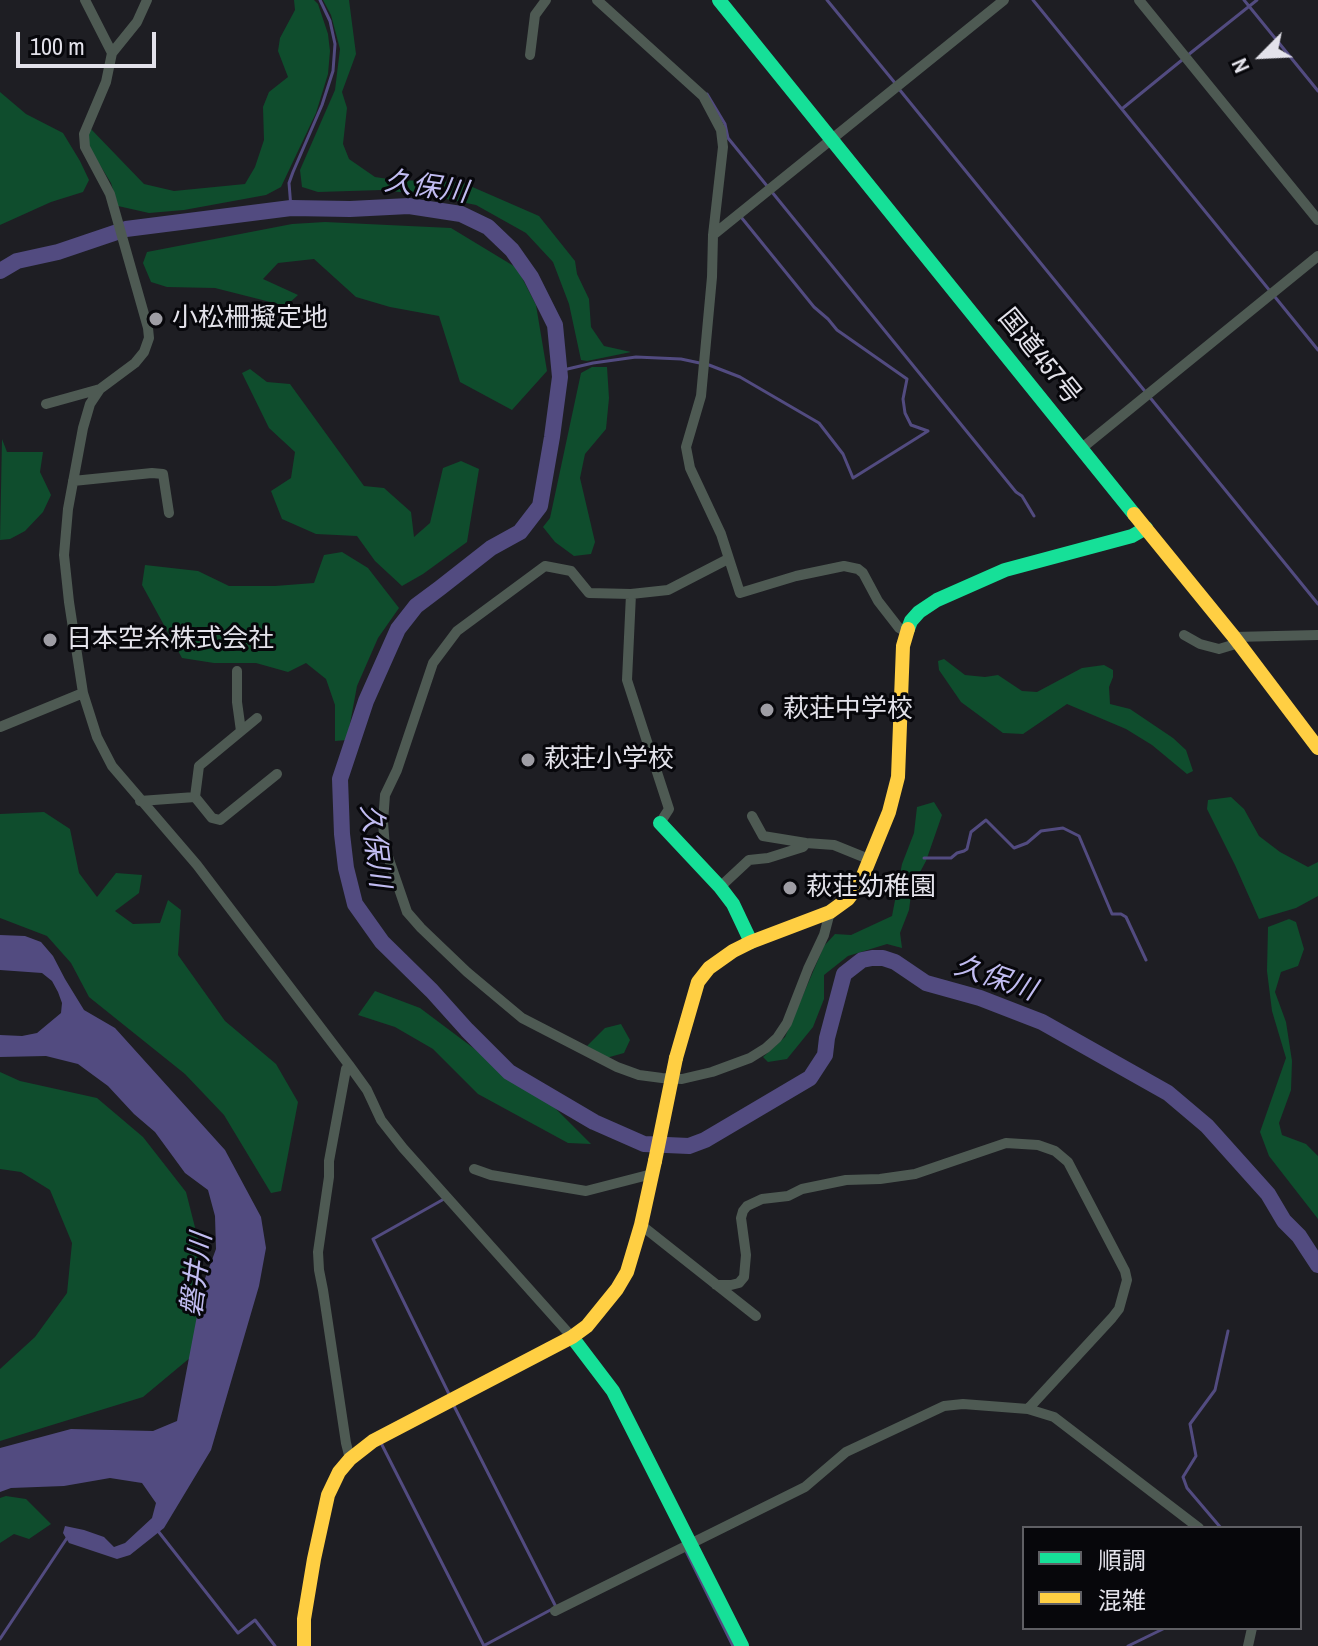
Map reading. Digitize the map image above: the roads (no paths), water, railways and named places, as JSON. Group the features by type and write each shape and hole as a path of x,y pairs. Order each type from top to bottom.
{"main road":[{"name":"国道457号","path":"719,0 1316,742"},
{"path":"304,1646 304,1619 314,1559 328,1495 339,1472 373,1441 572,1337 587,1326 617,1289 630,1263 641,1225 676,1058 698,982 719,959 751,942 830,912 848,899 860,883 889,812 898,777 903,646 911,621 928,606 1005,570 1132,536 1146,528"},
{"path":"660,823 720,887 733,904 751,942"},
{"path":"572,1337 613,1391 742,1646"}],"street":[{"path":"85,0 112,53"},
{"path":"147,0 137,22 112,53 106,82 84,134 85,147 110,194 149,338 144,352 135,363 100,389 90,404 73,481 64,555 83,693 97,737 112,766 197,865 349,1065 367,1090 381,1120 396,1139 572,1337"},
{"path":"530,55 535,15 546,0"},
{"path":"597,0 703,96 721,130 723,147 701,396 686,447 690,468 721,534 740,593 844,566 858,569 878,601 899,628 906,632"},
{"path":"713,235 1004,0"},
{"path":"1139,0 1318,220"},
{"path":"1082,448 1318,256"},
{"path":"46,404 100,389"},
{"path":"73,481 163,474 169,513"},
{"path":"728,559 668,590 631,594 589,593 571,571 545,566 457,631 433,663 397,770 385,795 385,848 407,912 467,972 522,1018 617,1067 639,1075 682,1079 750,1058 766,1048 787,1023 824,935 830,912"},
{"path":"631,594 627,680 669,809 660,823"},
{"path":"1184,635 1200,644 1219,649 1237,640 1318,635"},
{"path":"237,671 241,731"},
{"path":"0,727 83,693"},
{"path":"257,718 199,766 195,797 212,818 220,820 277,774"},
{"path":"140,801 195,797"},
{"path":"752,816 763,836 834,845 871,860"},
{"path":"720,887 749,860 803,847 806,843"},
{"path":"349,1065 329,1161 318,1252 350,1459"},
{"path":"716,1285 739,1283 744,1277 746,1255 741,1218 747,1206 762,1199 788,1196 802,1189 846,1180 915,1174 1006,1143 1047,1147 1068,1162 1127,1280 1119,1309 1028,1409"},
{"path":"474,1169 491,1175 586,1191 653,1167"},
{"path":"641,1225 756,1316"},
{"path":"555,1611 805,1487 846,1452 944,1406 963,1404 1028,1409 1054,1417 1196,1526"}],"waterway":[{"path":"291,208 289,183 333,71 335,44 330,21 320,0"},
{"path":"827,0 895,83"},
{"path":"1033,0 1270,291"},
{"path":"1244,0 1318,91"},
{"path":"1188,55 1257,0"},
{"path":"1123,108 1182,60"},
{"path":"899,89 1318,604"},
{"path":"707,94 725,124 728,138 1022,496 1034,516"},
{"name":"久保川","path":"0,271 17,261 58,252 126,229 291,208 409,206 461,214 488,227 512,250 531,277 555,325 560,377 540,506 520,532 491,548 416,606 398,629 366,701 340,779 346,868 355,904 382,942 509,1072 594,1122 644,1144 689,1146 705,1140 810,1078 825,1055 844,974 862,960 883,958 895,962 926,983 980,998 1042,1022 1168,1093 1207,1126 1268,1194 1284,1221 1299,1236 1318,1265"},
{"path":"559,371 636,357 681,359 709,365 740,377 819,423 843,454 853,478 928,431 911,425 905,413 903,399 907,379 837,330 814,307 741,217"},
{"path":"1275,297 1318,350"},
{"path":"924,858 951,858 964,851 971,832 986,820 1014,848 1027,843 1041,831 1063,828 1079,836 1112,914 1126,917 1146,960"},
{"path":"444,1199 373,1239 449,1394"},
{"path":"1219,1526 1187,1488 1183,1477 1196,1456 1190,1424 1215,1390 1228,1331"},
{"path":"453,1404 556,1607 485,1645"},
{"path":"381,1443 484,1646"},
{"path":"158,1531 238,1633 255,1620 275,1646"},
{"path":"0,1639 69,1538"},
{"path":"686,1551 733,1646"},
{"path":"1128,1646 1161,1630"}],"place":[{"name":"小松柵擬定地","path":"156,319"},
{"name":"日本空糸株式会社","path":"50,640"},
{"name":"萩荘中学校","path":"767,710"},
{"name":"萩荘小学校","path":"528,760"},
{"name":"萩荘幼稚園","path":"790,888"}],"water label":[{"name":"磐井川","path":"198,1275"}]}
